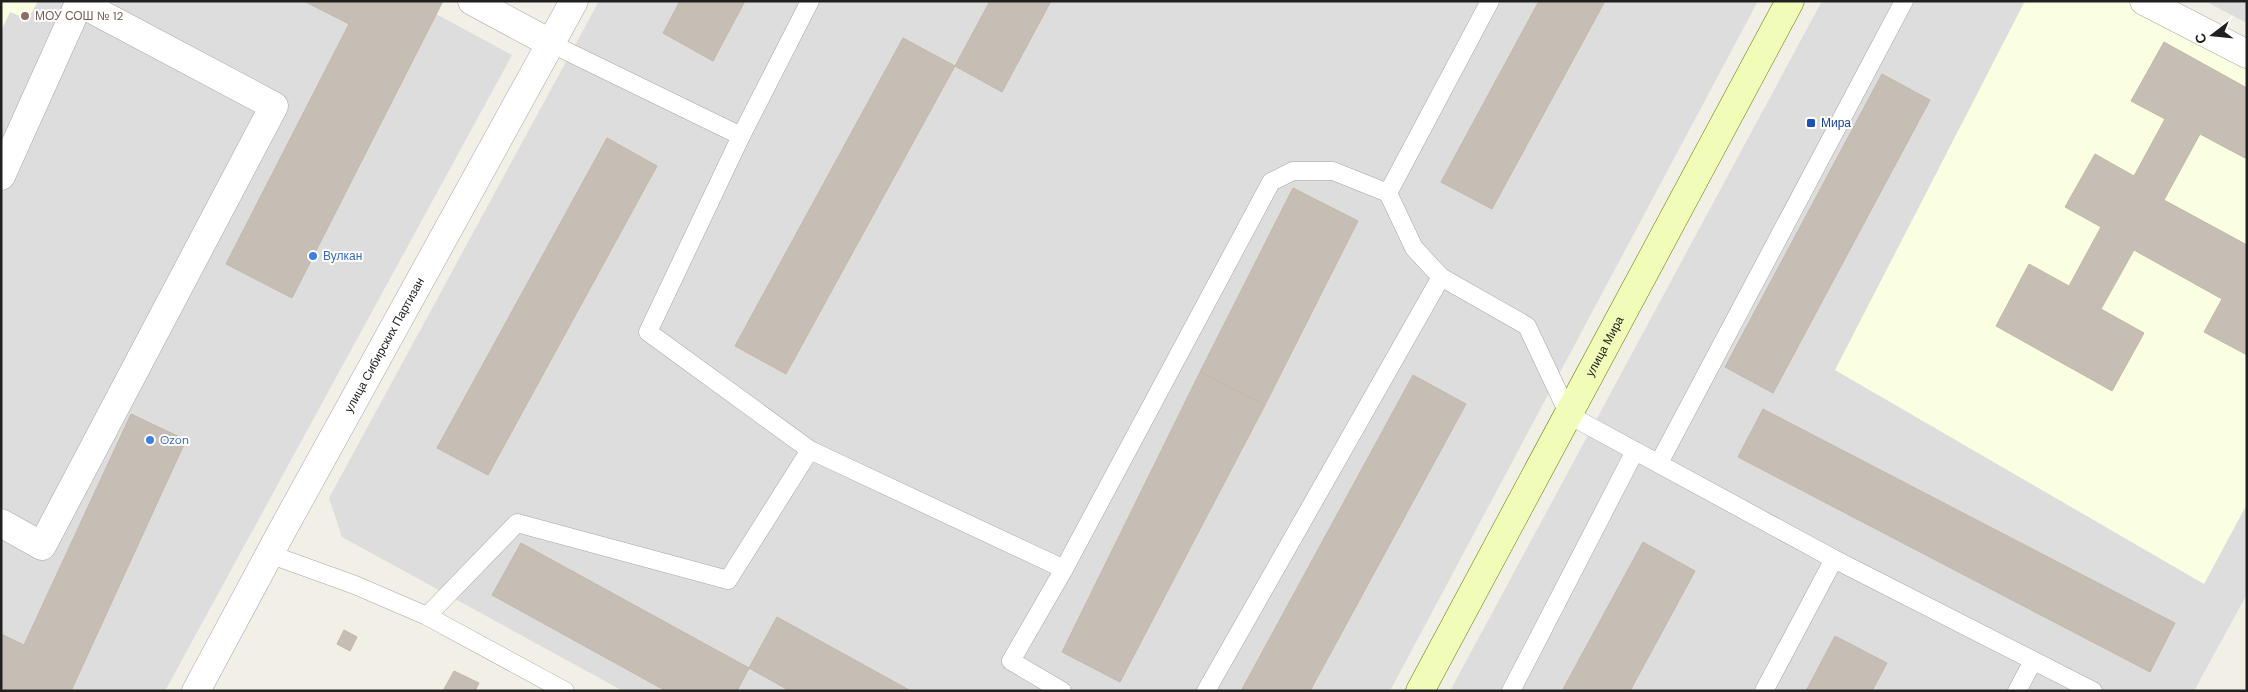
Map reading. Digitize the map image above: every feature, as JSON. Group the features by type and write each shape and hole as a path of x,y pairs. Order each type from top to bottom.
{"main road":[{"name":"улица Мира","path":"1420,691 1570,415 1790,1"}],"street":[{"path":"472,1 552,44"},
{"name":"улица Сибирских Партизан","path":"196,691 269,554 552,44 574,1"},
{"path":"2144,1 2247,54"},
{"path":"1,176 80,2 274,106 42,546 1,523"}],"lane":[{"path":"810,1 742,136 648,332 810,450 1064,569"},
{"path":"1388,193 1490,1"},
{"path":"1659,463 1904,1"},
{"path":"552,44 742,136"},
{"path":"1062,691 1012,661 1064,569 1271,182 1293,171 1333,171 1388,193 1414,248 1441,276 1527,326 1570,415 1834,559 2093,691"},
{"path":"1206,691 1441,276"},
{"path":"427,616 517,523 728,580 810,450"},
{"path":"1511,691 1635,451"},
{"path":"269,554 354,585 427,616 565,691"},
{"path":"1764,691 1834,559"},
{"path":"2017,691 2033,661"}],"shaded area":[{"path":"1,1 412,1 512,55 165,691 1,691"},
{"name":"МОУ СОШ № 12","path":"1,1 38,1 28,19 10,12 1,31"},
{"path":"599,1 1758,1 1390,691 623,691 342,537 329,498"},
{"path":"1822,1 2078,1 2247,89 2247,594 2194,691 1450,691"},
{"path":"2025,1 2134,1 2247,64 2247,504 2204,584 1835,370"},
{"path":"2205,1 2247,1 2247,23 2237,18"}],"building":[{"path":"304,1 443,1 292,298 226,264 349,24"},
{"path":"680,1 745,1 713,61 663,33"},
{"path":"990,1 1051,1 1002,92 955,66"},
{"path":"1539,1 1605,1 1492,209 1441,182"},
{"path":"903,38 955,66 786,374 735,346"},
{"path":"2164,42 2247,88 2247,155 2245,158 2200,134 2164,200 2247,245 2247,355 2204,332 2222,299 2134,250 2101,309 2144,333 2112,391 1996,326 2029,264 2069,286 2101,227 2065,207 2095,154 2134,176 2165,119 2131,101"},
{"path":"1882,74 1930,100 1773,393 1725,367"},
{"path":"607,138 657,166 488,475 437,448"},
{"path":"1293,188 1358,221 1265,405 1200,372"},
{"path":"1200,372 1265,405 1120,682 1062,652"},
{"path":"1413,375 1466,404 1310,691 1241,691"},
{"path":"1763,409 2175,623 2150,672 1738,457"},
{"path":"131,414 186,440 71,691 1,691 1,634 24,645"},
{"path":"1643,542 1695,571 1630,691 1562,691"},
{"path":"521,543 749,668 737,691 666,691 492,595"},
{"path":"777,617 911,691 790,691 749,668"},
{"path":"344,630 357,637 350,651 337,644"},
{"path":"1835,636 1887,663 1872,691 1806,691"},
{"path":"454,671 479,683 475,691 443,691"}],"place":[{"name":"МОУ СОШ № 12","path":"25,16"},
{"name":"Мира","path":"1811,123"},
{"name":"Вулкан","path":"313,256"},
{"name":"Ozon","path":"150,440"}]}
